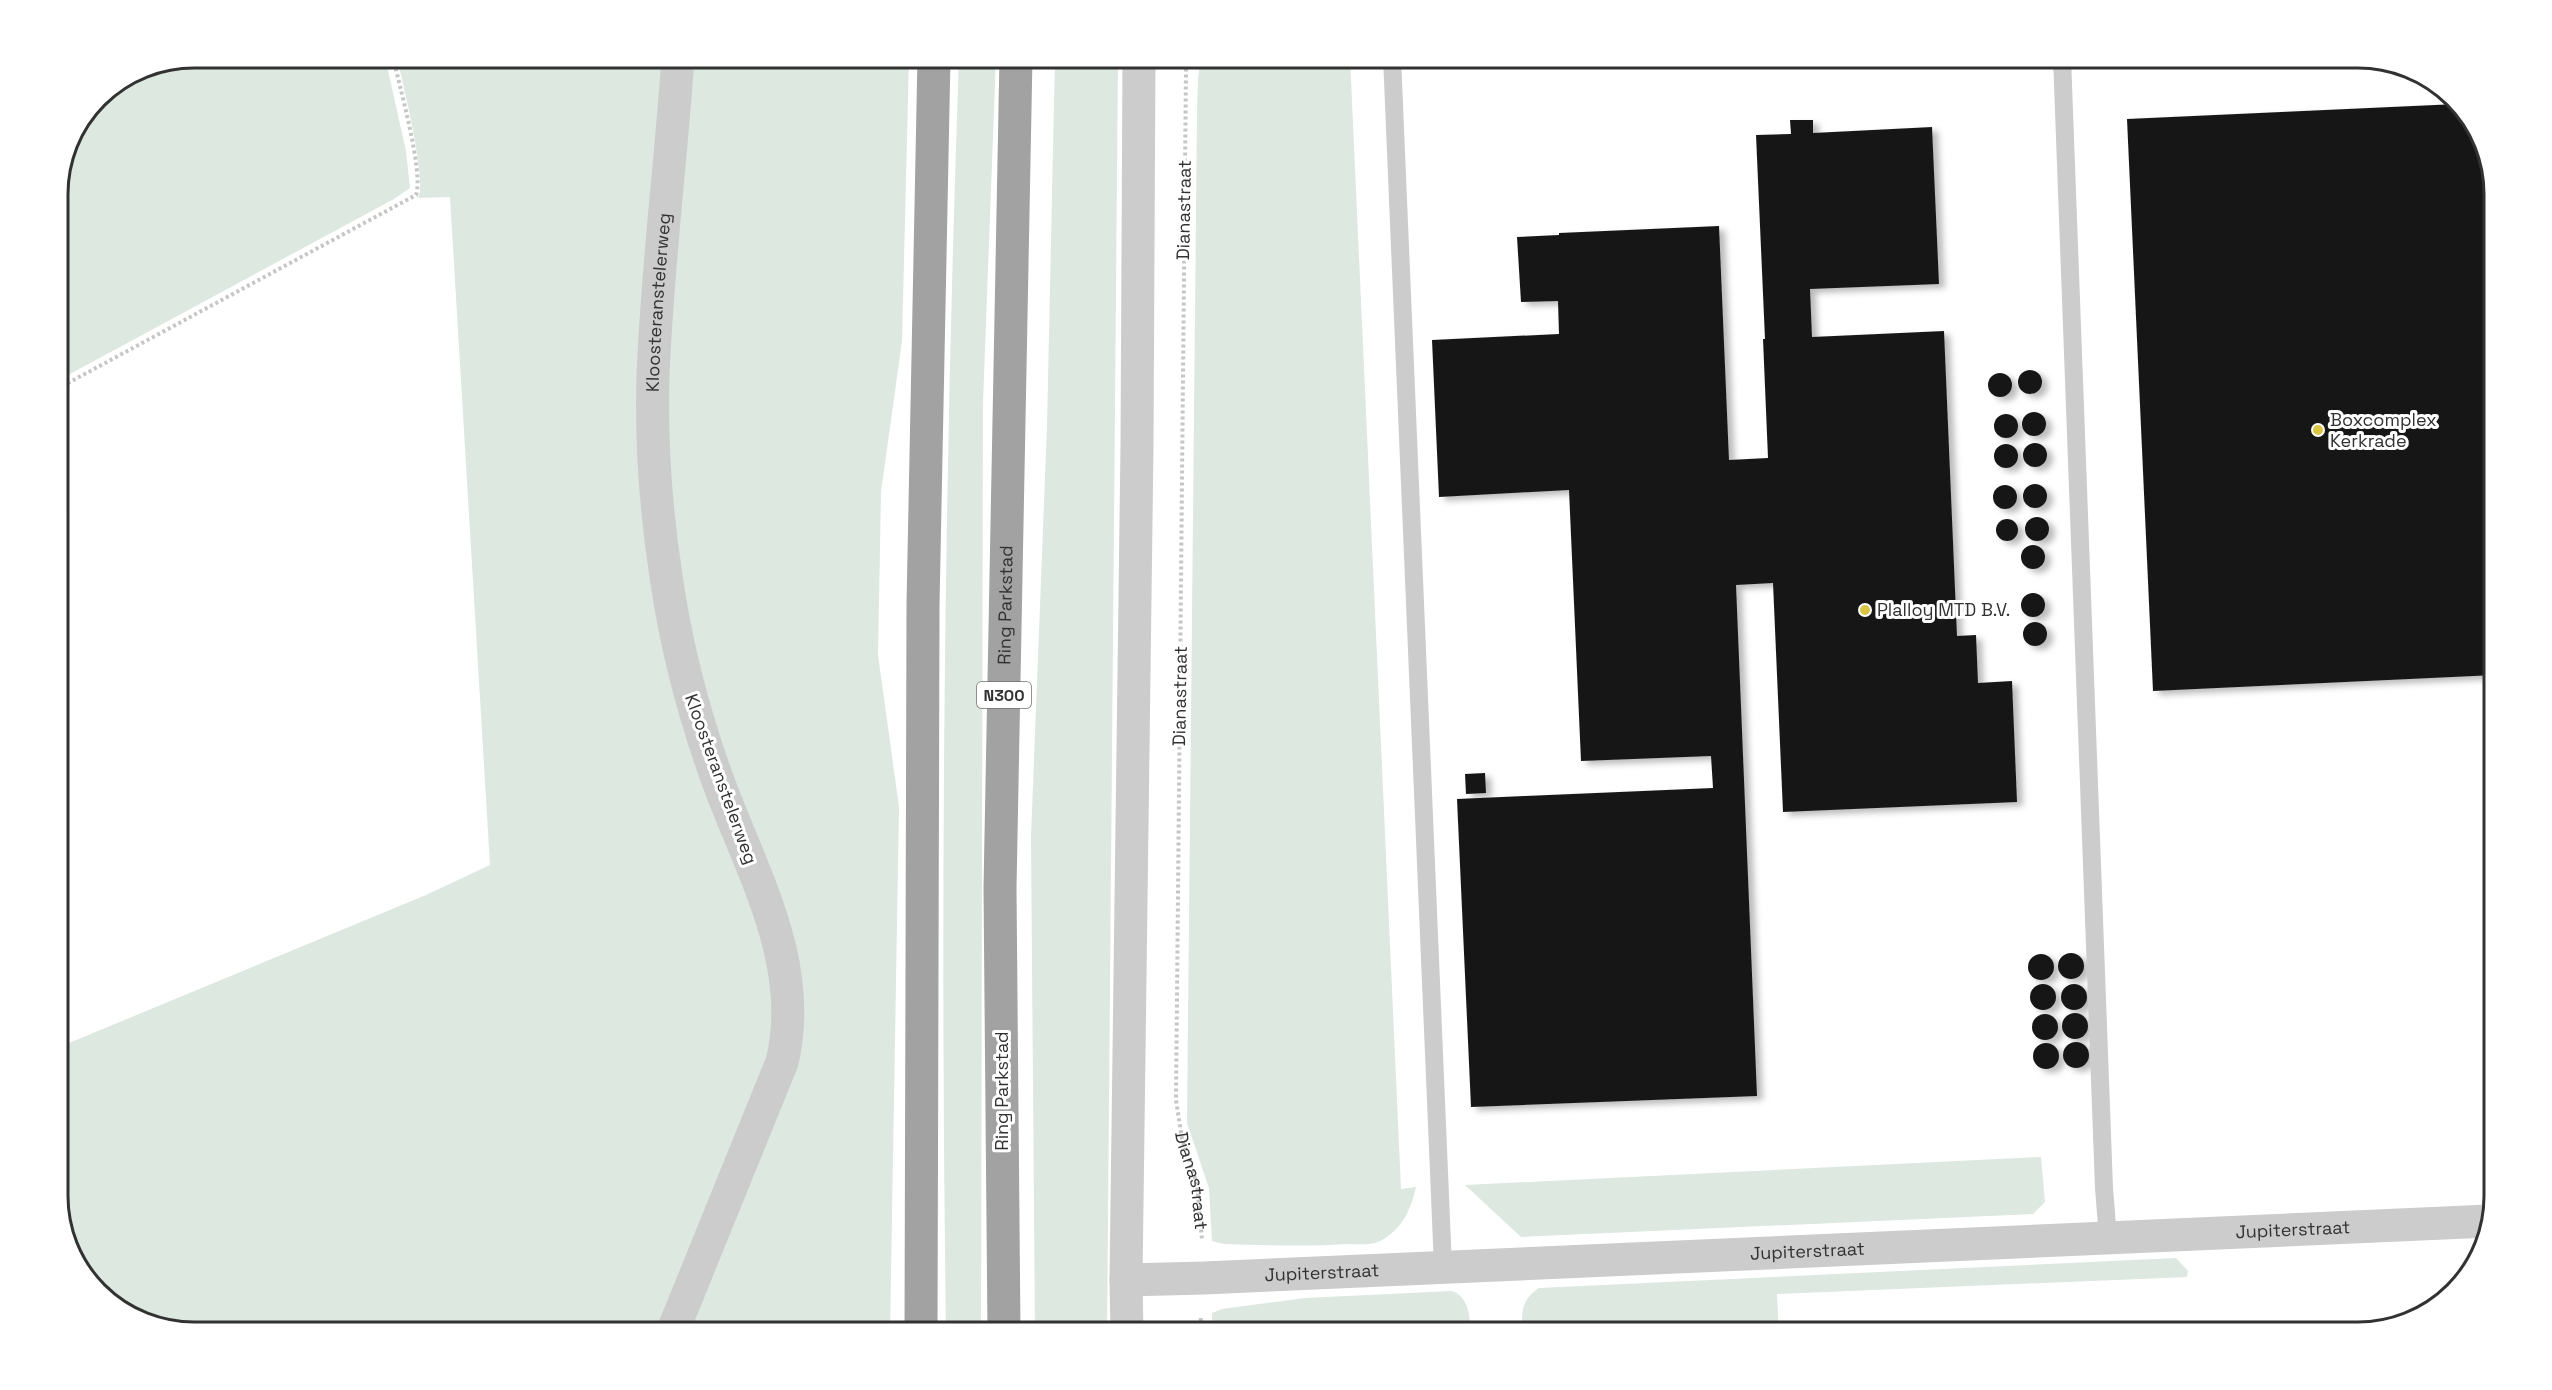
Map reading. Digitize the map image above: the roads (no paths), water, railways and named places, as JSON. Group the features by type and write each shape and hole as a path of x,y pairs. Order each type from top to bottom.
{"highway":[{"path":"921,1322 923,605 934,68"},
{"name":"Ring Parkstad","path":"1004,1322 1000,888 1016,68"}],"street":[{"name":"Kloosteranstelerweg","path":"676,1322 782,1062 788,1038 789,1011 773,922 718,782 700,726 684,665 666,577 656,480 653,378 677,68"},
{"path":"1127,1322 1139,68"},
{"name":"Jupiterstraat","path":"1126,1280 2481,1221"}],"lane":[{"path":"1392,68 1443,1267"},
{"path":"2062,68 2104,1188 2108,1238"}],"place":[{"name":"Boxcomplex Kerkrade","path":"2318,430"},
{"name":"Plalloy MTD B.V.","path":"1865,610"}]}
